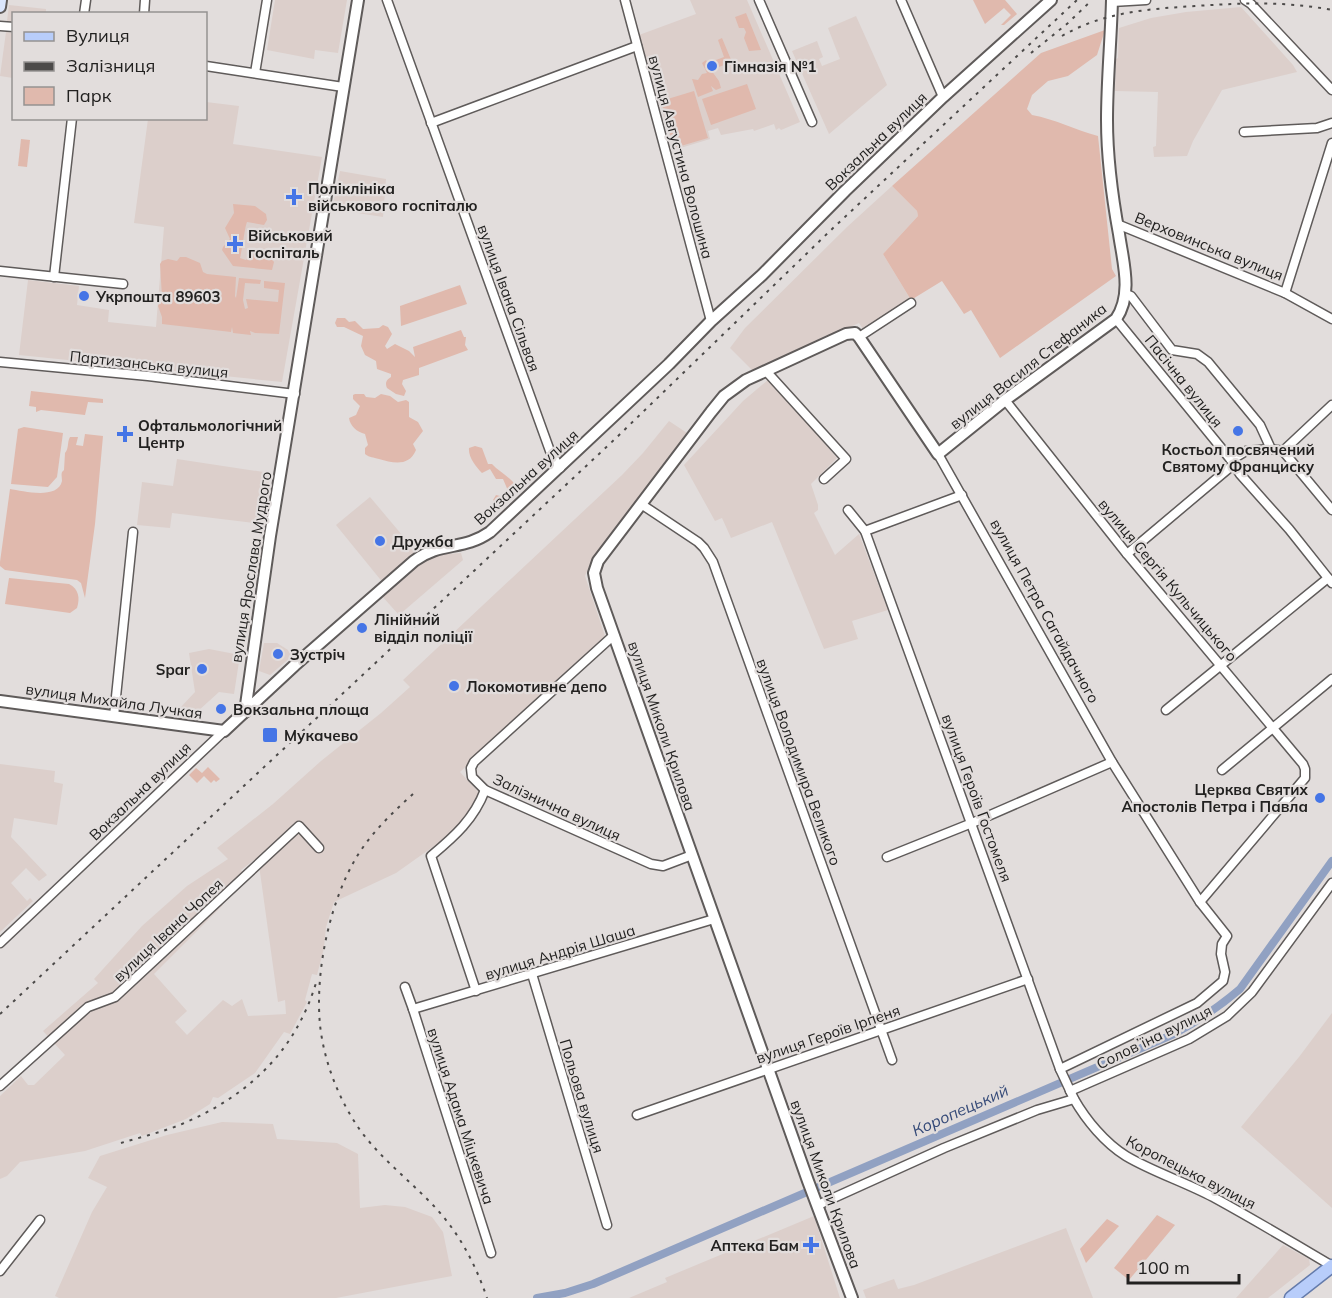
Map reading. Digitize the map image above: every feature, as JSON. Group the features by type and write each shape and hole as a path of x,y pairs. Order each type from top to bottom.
{"main road":[{"path":"0,7 1,0"},
{"path":"1291,1298 1332,1266"}],"street":[{"path":"255,73 267,0"},
{"name":"вулиця Ярослава Мудрого","path":"245,712 260,603 358,0"},
{"name":"вулиця Івана Сільвая","path":"387,0 550,451 560,468"},
{"name":"вулиця Августина Волошина","path":"625,0 711,321"},
{"path":"759,0 812,122"},
{"path":"901,0 943,97"},
{"name":"Вокзальна вулиця","path":"0,943 224,731 414,561 432,550 468,544 483,537 560,468 711,321 762,275 943,97 1051,0"},
{"path":"1112,1 1146,0"},
{"path":"1245,0 1332,90"},
{"name":"Верховинська вулиця","path":"1112,1 1107,119 1110,176 1117,224 1285,293 1332,143"},
{"path":"431,123 637,46"},
{"path":"207,66 343,87"},
{"path":"54,277 72,120"},
{"path":"1244,132 1317,128 1332,123"},
{"name":"вулиця Василя Стефаника","path":"938,454 1005,400 1116,319 1122,311 1126,294 1117,224"},
{"path":"0,271 123,285"},
{"path":"1285,293 1332,319"},
{"name":"Пасічна вулиця","path":"1126,294 1131,296 1172,350 1197,354 1208,362 1260,425 1271,448"},
{"name":"вулиця Миколи Крилова","path":"852,1298 714,919 594,580 594,573 598,561 724,396 746,380 846,334 855,333 859,337 911,303"},
{"name":"Пасічна вулиця","path":"1116,319 1233,462 1240,474 1330,580"},
{"name":"вулиця Петра Сагайдачного","path":"859,337 938,454 1112,762 1200,902 1227,936 1222,944 1221,954 1225,972 1223,981 1197,1003 1061,1072"},
{"name":"Партизанська вулиця","path":"0,362 148,376 295,394"},
{"path":"766,371 846,459 824,479"},
{"name":"вулиця Сергія Кульчицького","path":"1005,400 1127,554 1303,764 1305,778 1200,902"},
{"path":"1284,451 1332,405"},
{"path":"1127,554 1246,451 1271,448 1284,451 1332,510"},
{"path":"865,531 962,495"},
{"name":"вулиця Володимира Великого","path":"641,504 698,542 713,562 892,1060"},
{"name":"вулиця Героїв Гостомеля","path":"848,510 865,531 1070,1092"},
{"path":"114,716 133,532"},
{"path":"1166,710 1330,580"},
{"name":"Залізнична вулиця","path":"614,635 474,762 471,768 472,777 485,790 651,864 663,866 692,855"},
{"path":"1222,770 1332,679"},
{"name":"вулиця Михайла Лучкая","path":"0,701 224,731"},
{"path":"887,857 1112,762"},
{"path":"476,991 431,856 465,826 477,810 485,790"},
{"name":"вулиця Івана Чопея","path":"0,1086 88,1007 115,997 299,826 319,848"},
{"name":"Соловʼїна вулиця","path":"1070,1092 1189,1039 1227,1016 1252,992 1332,884"},
{"name":"вулиця Андрія Шаша","path":"413,1008 714,919"},
{"name":"Польова вулиця","path":"532,974 607,1226"},
{"name":"вулиця Героїв Ірпеня","path":"637,1115 1028,979"},
{"name":"вулиця Адама Міцкевича","path":"405,987 491,1252"},
{"path":"816,1201 1045,1107 1070,1092"},
{"name":"Коропецька вулиця","path":"1070,1092 1094,1127 1126,1156 1188,1184 1250,1217 1332,1266"},
{"path":"0,1271 40,1220"}],"shaded area":[{"path":"275,0 347,0 338,53 315,50 314,59 267,50"},
{"name":"Гімназія №1","path":"690,0 747,0 800,122 781,130 779,128 776,130 774,124 754,131 753,129 721,135 718,128 708,131 710,139 674,150 639,35 696,14"},
{"path":"9,5 46,9 46,12 12,12 12,22 7,21"},
{"path":"1241,7 1297,72 1222,90 1187,156 1154,157 1158,92 1115,91 1119,28 1151,18"},
{"path":"856,16 887,85 829,134 792,51 817,41 823,57 819,59 822,66 840,59 828,28"},
{"path":"6,32 12,33 12,78 0,76"},
{"name":"Військовий госпіталь","path":"207,102 239,106 233,144 322,157 282,382 19,355 28,280 79,286 77,305 109,310 108,322 156,327 164,227 134,223 148,120 207,120"},
{"path":"340,171 386,179 383,217 332,209"},
{"path":"892,186 917,211 918,216 883,254 911,300 863,329 859,323 828,337 827,335 815,343 753,371 730,348 745,328"},
{"path":"769,379 837,458 811,484 818,505 818,510 814,513 835,555 859,534 888,610 852,621 858,639 824,649 772,522 731,538 722,518 715,521 684,465 743,401"},
{"path":"669,421 687,433 592,559 585,576 605,636 460,772 479,793 479,800 451,834 396,873 334,902 326,927 324,948 317,975 312,974 305,1000 307,1002 290,1034 284,1032 255,1073 218,1098 213,1097 210,1104 186,1119 142,1136 140,1133 85,1151 20,1162 7,1176 0,1179 0,1096 21,1076 28,1085 34,1085 65,1055 43,1031 98,983 94,979 142,926 187,886 228,859 217,848 273,804 410,687 403,680 643,453","holes":["254,860 259,865 278,1002 285,1000 286,1014 248,1016 242,999 232,1006 223,1000 187,1035 175,1022 187,1011 154,974 223,905 219,901 246,876 241,870"]},
{"path":"177,459 270,473 262,524 172,513 170,528 137,525 142,482 173,486"},
{"path":"370,497 418,554 384,584 336,525"},
{"path":"461,553 463,560 399,615 381,595 423,560"},
{"path":"264,643 277,643 288,650 292,656 270,675 259,671"},
{"path":"209,649 240,655 234,694 219,692 198,711 192,721 179,719 181,707 195,692 189,653"},
{"path":"0,764 55,771 54,782 63,784 57,825 14,818 11,837 47,875 39,881 26,868 11,883 27,901 30,898 33,901 0,932"},
{"path":"1332,1013 1332,1208 1241,1127"},
{"path":"222,1122 273,1124 277,1139 337,1143 358,1154 360,1208 385,1205 405,1207 432,1217 443,1232 452,1276 336,1298 59,1298 55,1296 92,1212 107,1187 88,1178 100,1156 167,1135"},
{"path":"814,1216 840,1298 629,1298 667,1282 665,1278"},
{"path":"1066,1228 1093,1298 866,1298 863,1290 894,1279 898,1289 914,1285"},
{"path":"1283,1245 1309,1259 1310,1265 1268,1298 1236,1298"}],"green space":[{"path":"973,0 1005,0 1017,14 1001,25 1011,15 1004,8 985,24"},
{"path":"746,13 761,50 749,51 744,38 746,32 744,28 739,28 735,17"},
{"path":"1105,30 1097,55 1068,76 1048,81 1032,95 1027,109 1032,115 1098,136 1112,269 1116,276 1000,358 971,310 964,314 942,281 911,300 883,254 918,216 917,211 892,186 1041,53"},
{"path":"722,38 732,62 711,70 721,88 716,90 711,86 713,91 698,97 692,79 698,80 702,74 707,73 702,63 706,60 708,63 724,57 718,40"},
{"path":"747,84 756,109 711,125 702,99"},
{"path":"694,91 708,138 674,148 661,101"},
{"path":"21,139 30,140 27,167 18,166"},
{"path":"233,204 255,206 266,214 267,220 264,225 247,222 240,258 246,260 252,253 268,254 274,262 272,270 233,266 222,250 230,239 225,228 234,213"},
{"path":"180,257 200,263 203,272 207,274 236,277 236,298 239,278 261,280 260,284 245,283 243,300 245,309 248,308 246,299 278,302 279,290 264,288 264,281 285,283 279,334 250,331 251,335 233,333 232,327 231,332 162,324 158,306 162,297 160,264 168,259 177,261"},
{"path":"460,285 467,304 401,326 400,306"},
{"path":"337,318 345,318 349,322 355,321 363,329 379,328 383,325 388,327 392,334 385,346 387,349 395,344 415,357 413,347 461,330 466,337 465,345 468,350 419,368 419,375 403,380 402,384 406,391 404,396 387,388 386,382 391,374 377,369 376,361 365,355 361,346 363,336 344,327 337,327 335,323"},
{"path":"31,391 103,399 103,403 88,402 85,415 41,410 36,412 36,407 29,406"},
{"path":"355,394 375,398 381,394 390,396 398,402 406,400 409,402 409,417 418,422 423,431 413,444 416,450 409,459 390,462 365,454 365,448 368,445 365,434 354,428 349,418 356,415 360,406 353,399"},
{"path":"24,427 63,433 57,477 48,487 11,484 18,429"},
{"path":"85,434 103,436 85,598 81,583 77,580 5,570 0,566 0,562 10,489 39,493 54,491 62,481 65,453 70,437 78,437 76,445 83,446"},
{"path":"475,446 482,448 488,464 492,464 516,487 518,491 505,504 498,507 493,500 496,495 504,497 509,493 503,479 496,479 490,469 482,473 477,468 469,451 469,448"},
{"path":"9,578 69,584 78,594 77,608 70,613 5,604"},
{"path":"208,767 220,779 216,782 214,780 211,783 204,776 197,783 189,775 196,768 202,773"},
{"path":"1157,1215 1175,1225 1129,1280 1114,1268"},
{"path":"1107,1219 1119,1226 1086,1263 1080,1249"}],"waterway":[{"name":"Коропецький","path":"537,1298 565,1293 593,1284 1174,1034 1208,1013 1240,989 1332,861"}],"railway":[{"path":"0,1014 615,439 831,230 1077,0"},
{"path":"1031,53 1092,0"},
{"path":"1062,36 1110,17 1160,9 1264,4 1297,5 1332,10"},
{"path":"413,794 368,840 346,876 338,896 322,961 319,1004 322,1039 334,1080 352,1118 375,1148 437,1209 455,1232 470,1257 487,1298"},
{"path":"121,1143 182,1124 206,1113 248,1085 282,1051 307,1008 316,983"}],"place":[{"name":"Гімназія №1","path":"712,66"},
{"name":"Поліклініка військового госпіталю","path":"294,197"},
{"name":"Військовий госпіталь","path":"235,244"},
{"name":"Укрпошта 89603","path":"84,296"},
{"name":"Костьол посвячений Святому Франциску","path":"1238,431"},
{"name":"Офтальмологічний Центр","path":"125,434"},
{"name":"Дружба","path":"380,541"},
{"name":"Лінійний відділ поліції","path":"362,628"},
{"name":"Зустріч","path":"278,654"},
{"name":"Spar","path":"202,669"},
{"name":"Локомотивне депо","path":"454,686"},
{"name":"Вокзальна площа","path":"221,709"},
{"name":"Мукачево","path":"270,735"},
{"name":"Церква Святих Апостолів Петра і Павла","path":"1320,798"},
{"name":"Аптека Бам","path":"811,1245"}]}
